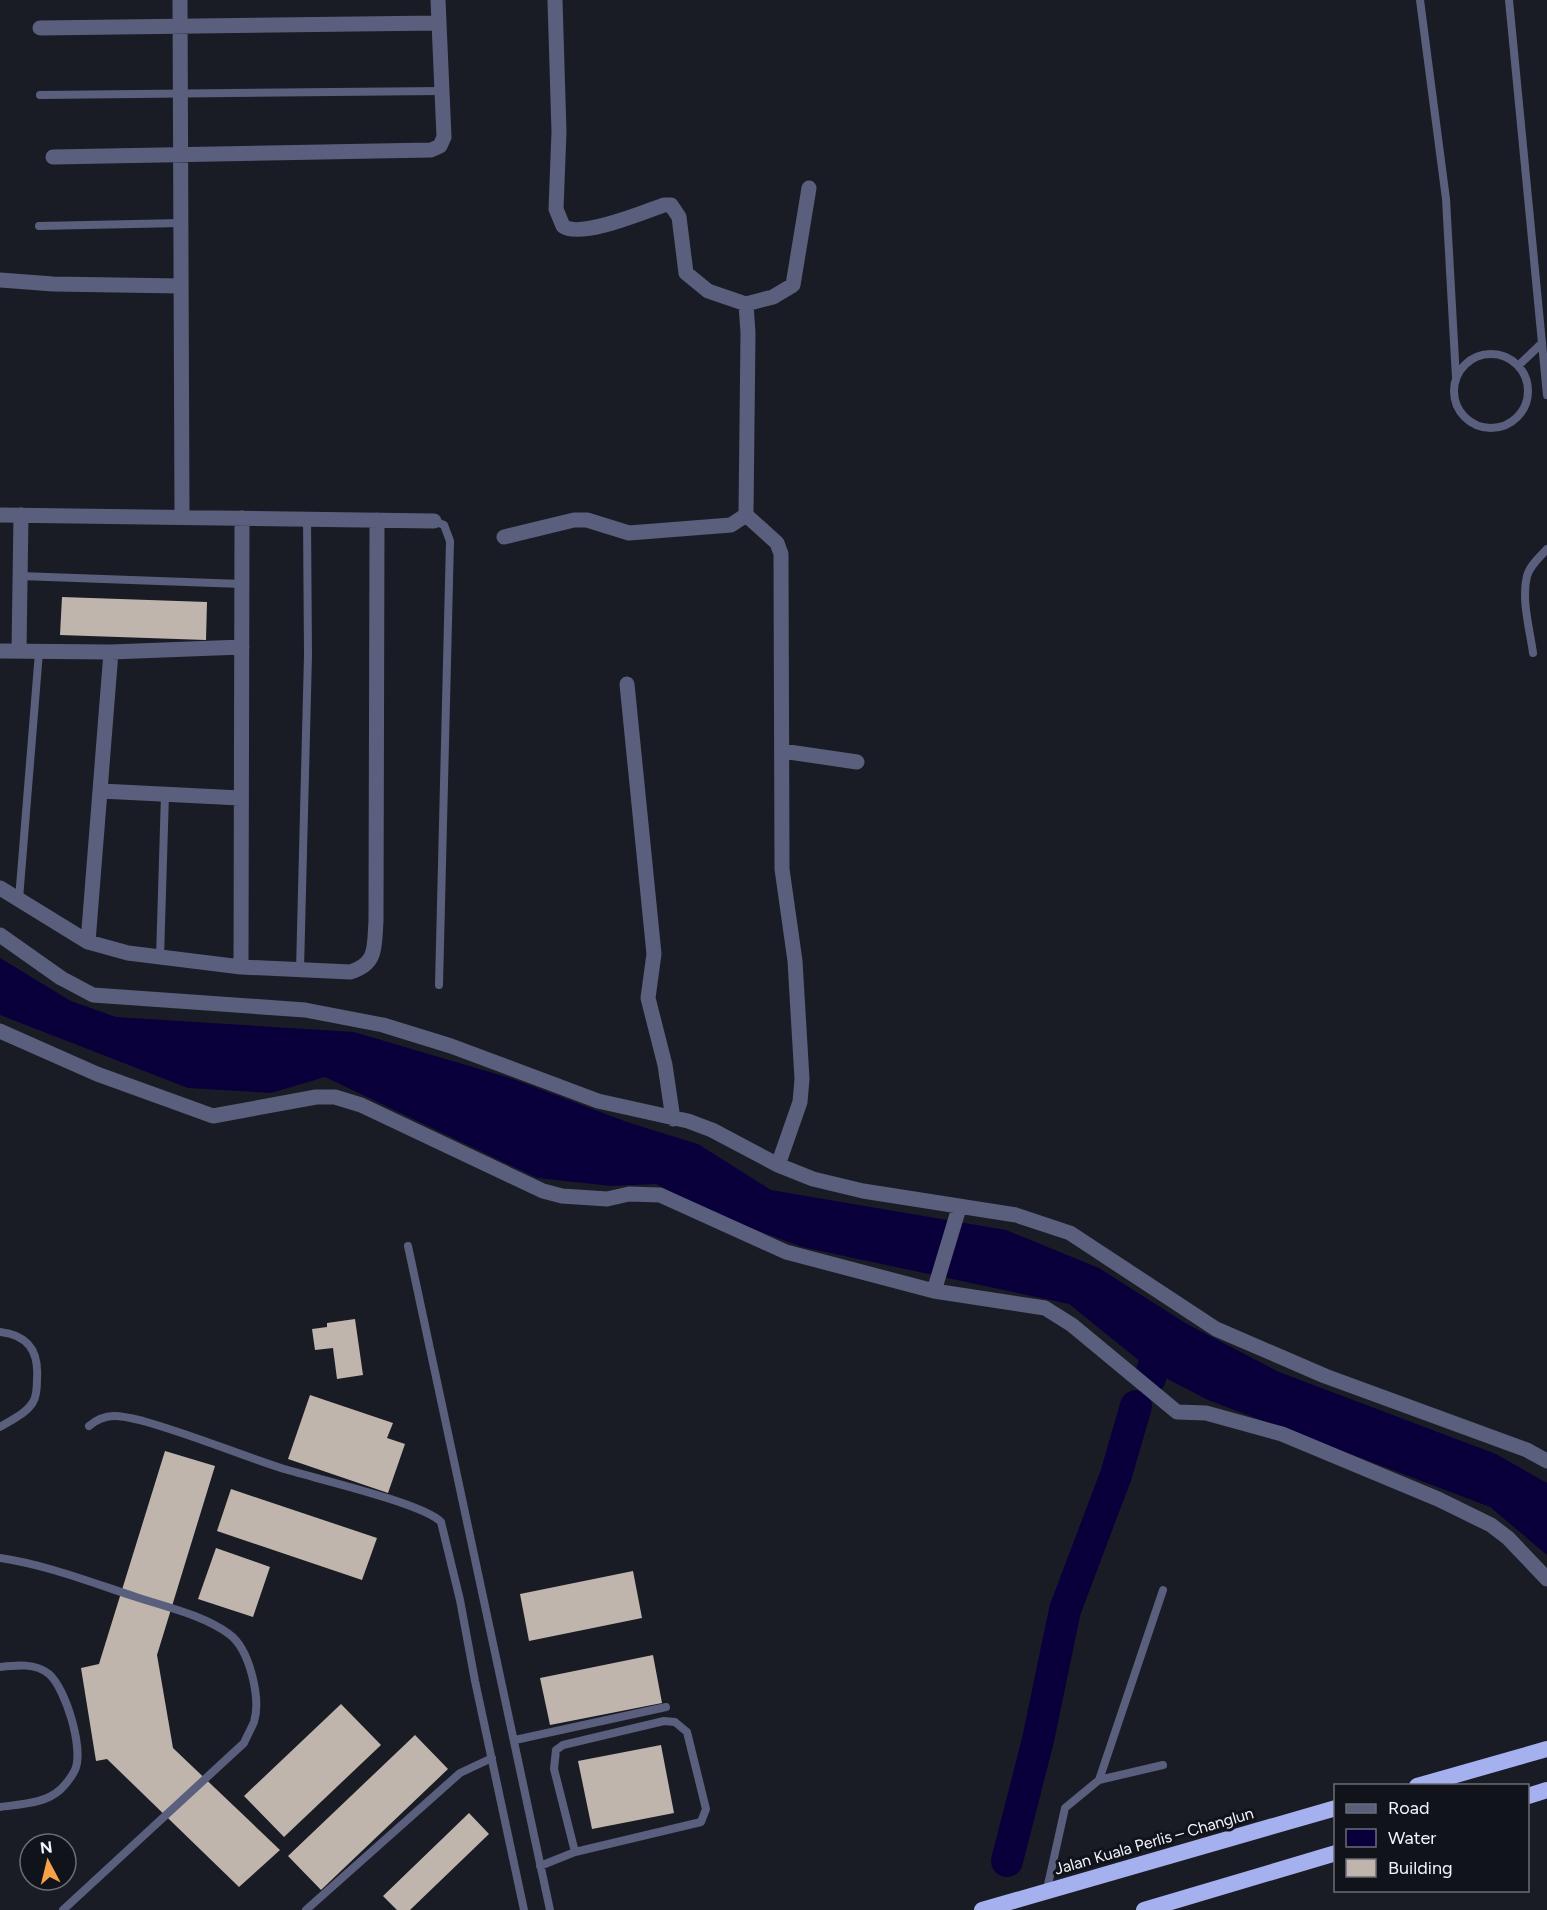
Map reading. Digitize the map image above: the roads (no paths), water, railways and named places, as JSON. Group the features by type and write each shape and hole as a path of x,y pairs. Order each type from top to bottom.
{"highway":[{"path":"1421,1784 1547,1749"},
{"path":"1529,1795 1547,1790"},
{"name":"Jalan Kuala Perlis – Changlun","path":"986,1909 1047,1889 1334,1808"},
{"path":"1143,1910 1334,1853"}],"street":[{"path":"180,0 182,517"},
{"path":"53,157 431,150 440,146 444,137 438,0"},
{"path":"555,0 559,132 556,209 563,226 576,230 603,225 664,205 671,205 679,217 686,273 708,291 746,304 773,297 793,285 809,188"},
{"path":"40,28 438,23"},
{"path":"0,280 53,284 181,286"},
{"path":"746,304 748,333 746,515 777,543 781,554 782,869 795,961 802,1078 800,1102 778,1165"},
{"path":"0,515 434,521"},
{"path":"20,650 21,515"},
{"path":"504,537 574,520 587,520 629,533 731,525 746,515"},
{"path":"241,967 242,518"},
{"path":"0,888 88,942 128,953 241,967 350,972 363,968 370,962 376,921 377,520"},
{"path":"0,651 111,652 242,647"},
{"path":"88,942 111,652"},
{"path":"627,684 654,954 648,998 665,1065 673,1119"},
{"path":"782,751 857,762"},
{"path":"101,791 240,798"},
{"path":"0,935 61,978 93,995 305,1010 341,1015 429,1039 598,1101 688,1121 712,1130 778,1165 813,1179 957,1214 1016,1215 1070,1233 1216,1329 1325,1376 1527,1450 1547,1461"},
{"path":"0,1031 97,1074 213,1116 294,1100 335,1097 361,1105 511,1178 543,1191 562,1196 607,1199 629,1194 660,1195 786,1252 1045,1308 1072,1325 1177,1412 1206,1413 1282,1434 1438,1499 1491,1525 1508,1538 1547,1579"},
{"path":"936,1286 957,1214"}],"lane":[{"path":"1420,0 1446,199 1456,400 1466,419 1479,427 1503,426 1522,412 1527,400 1525,376 1518,366 1499,356 1477,357 1465,366 1456,378"},
{"path":"1509,0 1547,395"},
{"path":"40,94 441,91"},
{"path":"39,226 181,223"},
{"path":"1518,366 1542,343"},
{"path":"300,970 308,655 307,519"},
{"path":"434,521 444,525 450,541 439,985"},
{"path":"1533,653 1527,577 1534,563 1547,549"},
{"path":"20,576 242,584"},
{"path":"19,899 39,652"},
{"path":"160,957 165,794"},
{"path":"408,1246 550,1910"},
{"path":"0,1332 14,1334 25,1339 35,1350 38,1369 34,1402 24,1412 0,1427"},
{"path":"89,1426 101,1418 120,1415 386,1499 438,1518 448,1542 524,1910"},
{"path":"0,1557 40,1565 93,1582 191,1616 230,1635 246,1657 255,1688 254,1721 244,1743 63,1910"},
{"path":"1099,1780 1163,1590"},
{"path":"0,1667 26,1666 50,1675 59,1687 70,1716 77,1758 75,1770 50,1797 37,1802 0,1807"},
{"path":"515,1740 666,1707"},
{"path":"540,1866 575,1852 701,1822 706,1809 687,1732 682,1726 664,1721 563,1745 555,1750 554,1769 575,1852"},
{"path":"306,1910 460,1773 492,1758"},
{"path":"1047,1889 1065,1808 1099,1780 1162,1765"}],"water":[{"path":"0,958 71,1001 116,1017 354,1032 513,1079 627,1122 698,1144 771,1190 1006,1230 1099,1268 1187,1324 1279,1372 1496,1454 1547,1483 1547,1555 1490,1507 1208,1400 1152,1371 1069,1304 802,1247 720,1217 656,1184 611,1186 537,1178 325,1077 271,1093 188,1088 0,1015"}],"waterway":[{"path":"1150,1378 1162,1339"},
{"path":"1007,1861 1038,1740 1065,1610 1116,1475 1136,1406"}]}
